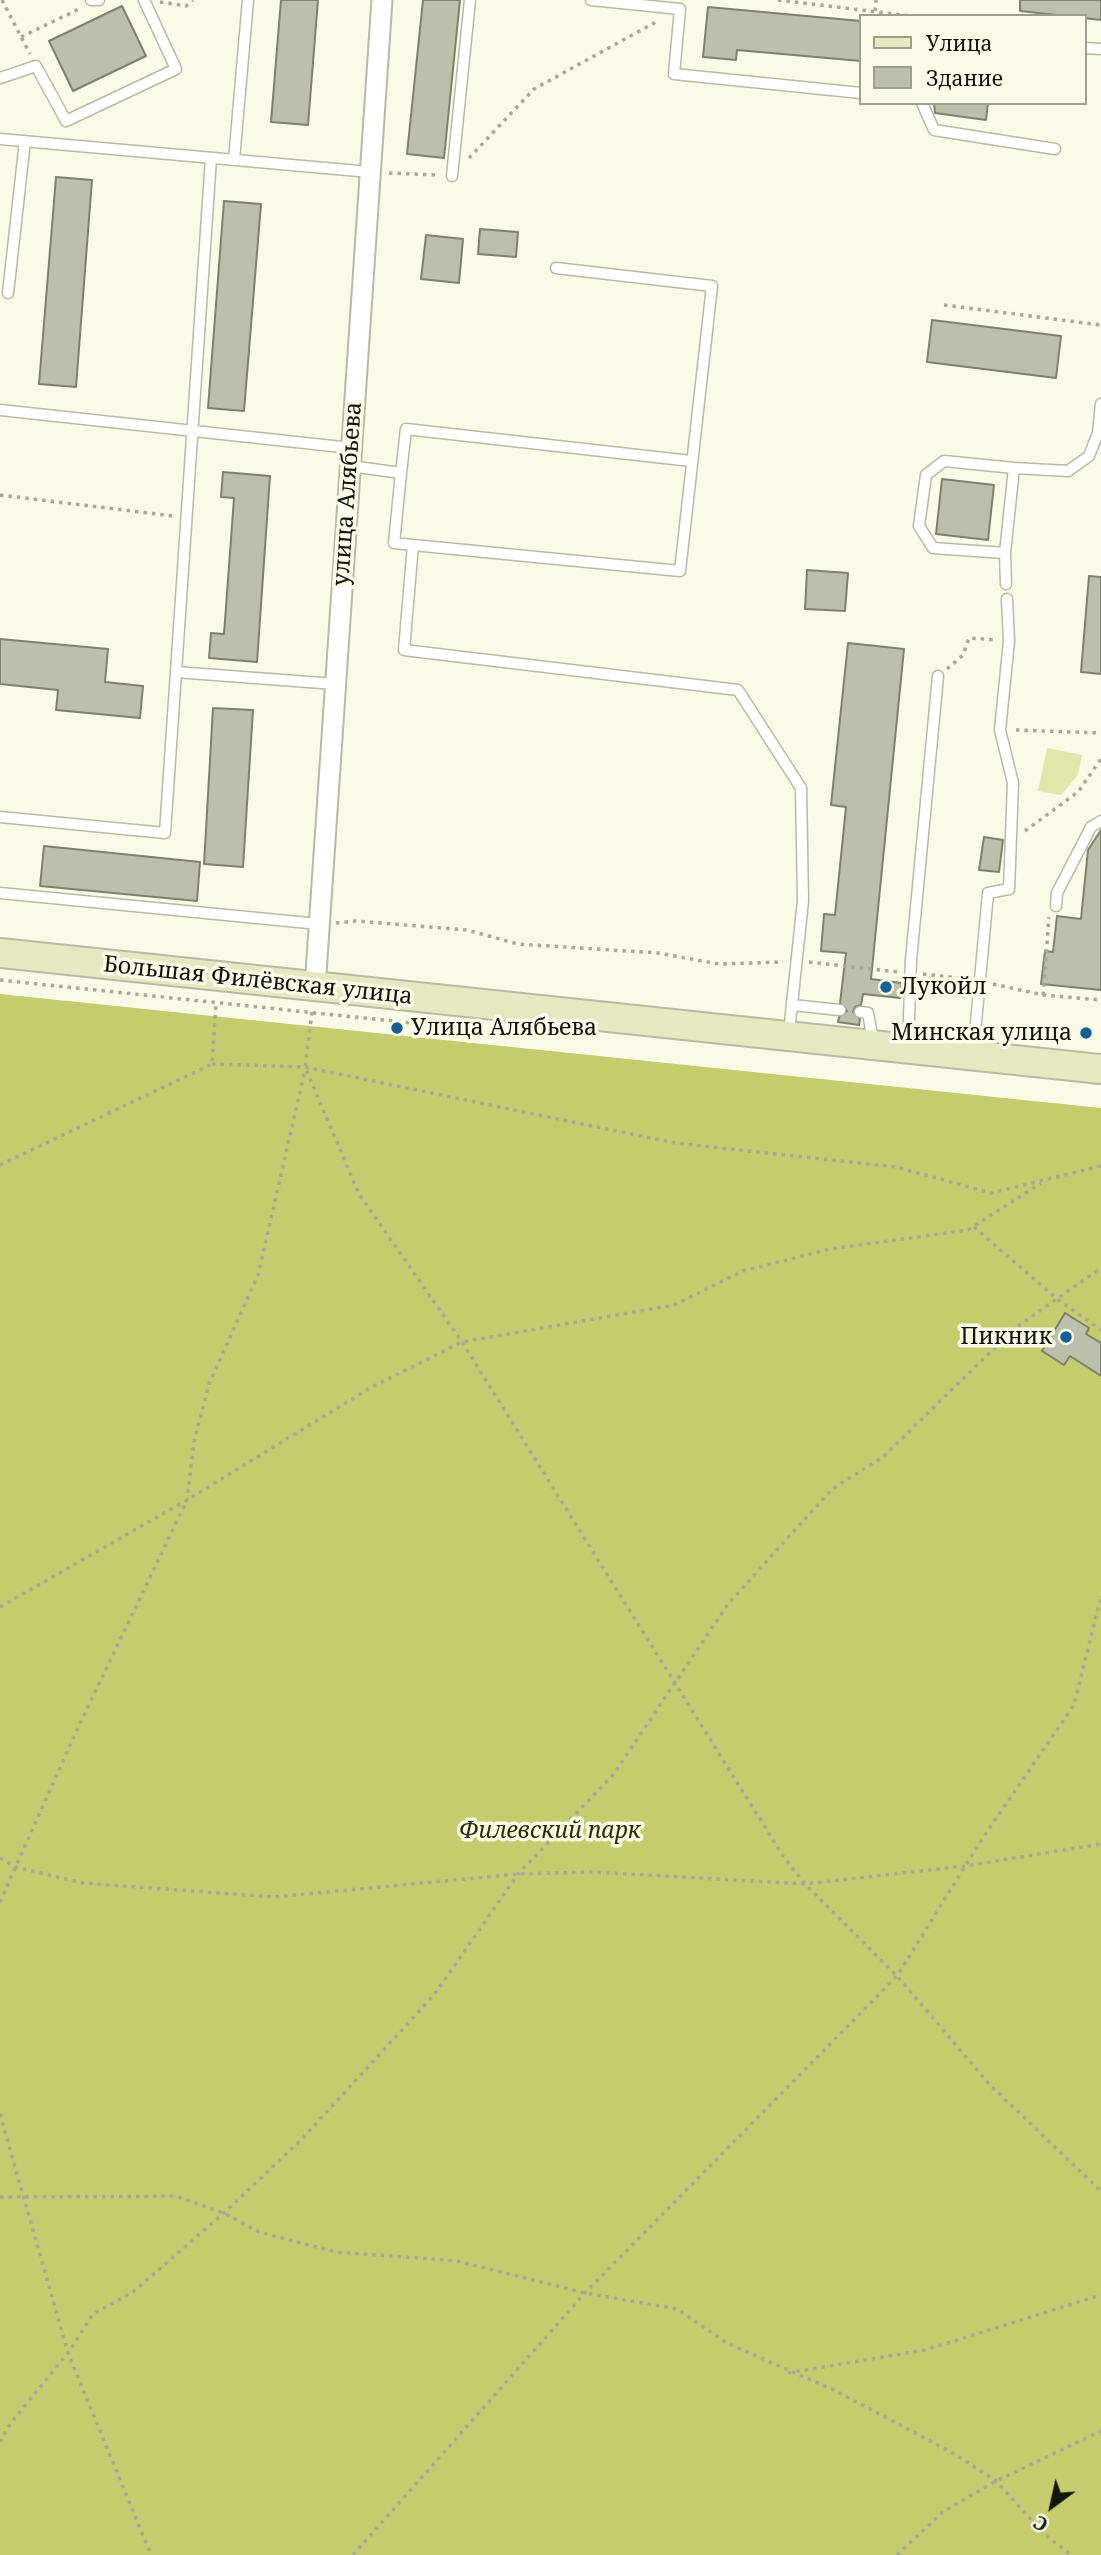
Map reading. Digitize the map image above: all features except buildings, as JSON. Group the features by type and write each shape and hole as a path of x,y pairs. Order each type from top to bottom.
{"main road":[{"name":"Большая Филёвская улица","path":"0,953 313,1000 789,1036 1101,1069"}],"street":[{"name":"улица Алябьева","path":"313,1000 382,0"}],"lane":[{"path":"0,78 36,66 66,121 176,69 144,0"},
{"path":"234,160 248,0"},
{"path":"452,176 470,0"},
{"path":"591,0 680,9 674,74 860,93"},
{"path":"923,105 934,130 1055,149"},
{"path":"0,139 370,172"},
{"path":"8,293 25,141"},
{"path":"0,817 165,833 211,158"},
{"path":"555,268 712,286 680,571 394,543 406,429 691,461"},
{"path":"1005,553 933,548 919,526 926,475 944,461 1068,471 1089,456 1099,433 1101,404"},
{"path":"0,410 191,428 351,457 401,473"},
{"path":"1006,584 1005,553 1014,468"},
{"path":"413,545 404,650 738,690 801,788 803,901 789,1036"},
{"path":"973,1055 988,892 1009,889 1013,783 1000,730 1009,642 1007,599"},
{"path":"176,672 335,684"},
{"path":"908,1048 911,973 938,676"},
{"path":"1056,906 1057,893 1091,827 1101,821"},
{"path":"0,892 319,924"},
{"path":"792,1005 840,1010"},
{"path":"860,1012 868,1013 873,1044"}],"path":[{"path":"2,0 36,66"},
{"path":"144,0 186,6 192,0"},
{"path":"778,0 893,14"},
{"path":"875,12 876,0"},
{"path":"21,37 94,1"},
{"path":"370,172 452,176 534,89 680,9"},
{"path":"944,305 1101,325"},
{"path":"0,495 185,517"},
{"path":"938,676 962,656 969,638 1009,642"},
{"path":"1000,730 1101,733"},
{"path":"1011,842 1078,792 1101,759"},
{"path":"1043,995 1049,912 1056,906"},
{"path":"319,924 356,921 467,930 518,944 659,953 719,964 798,961 979,980 1043,995 1101,1000"},
{"path":"0,980 216,1002 313,1000 480,1030"},
{"path":"0,1902 75,1734 187,1500 194,1442 209,1384 258,1275 305,1068 313,1000"},
{"path":"212,1063 216,1002"},
{"path":"0,1165 212,1063 305,1068 675,1143 896,1167 991,1193 1041,1183 1101,1166"},
{"path":"305,1068 359,1194 462,1342 632,1617 677,1682 783,1856 805,1884 897,1976 990,2085 1101,2191"},
{"path":"0,1607 187,1500 370,1388 462,1342 674,1305 743,1271 830,1249 974,1227 1041,1183"},
{"path":"974,1227 1057,1299 1101,1330"},
{"path":"0,2442 10,2424 68,2353 93,2314 132,2292 224,2213 301,2140 434,1995 518,1874 613,1775 728,1604 832,1489 883,1457 1014,1329 1101,1268"},
{"path":"353,2555 584,2293 897,1976 965,1866 1074,1705 1101,1596"},
{"path":"0,1858 15,1867 83,1883 274,1897 518,1874 593,1872 805,1884 965,1866 1101,1843"},
{"path":"0,2114 68,2353 151,2555"},
{"path":"0,2197 175,2196 224,2213 259,2232 336,2252 457,2261 584,2293 677,2309 727,2343 788,2373 836,2391 958,2456 996,2481 1044,2534 1071,2555"},
{"path":"788,2373 925,2350 1101,2295"},
{"path":"897,2555 944,2511 996,2481 1101,2431"}],"green space":[{"path":"1047,748 1082,755 1078,775 1061,795 1038,791"},
{"name":"Филевский парк","path":"0,994 1101,1108 1101,2555 0,2555"}],"place":[{"name":"Лукойл","path":"886,987"},
{"name":"Улица Алябьева","path":"397,1028"},
{"name":"Минская улица","path":"1086,1033"},
{"name":"Пикник","path":"1066,1337"}]}
